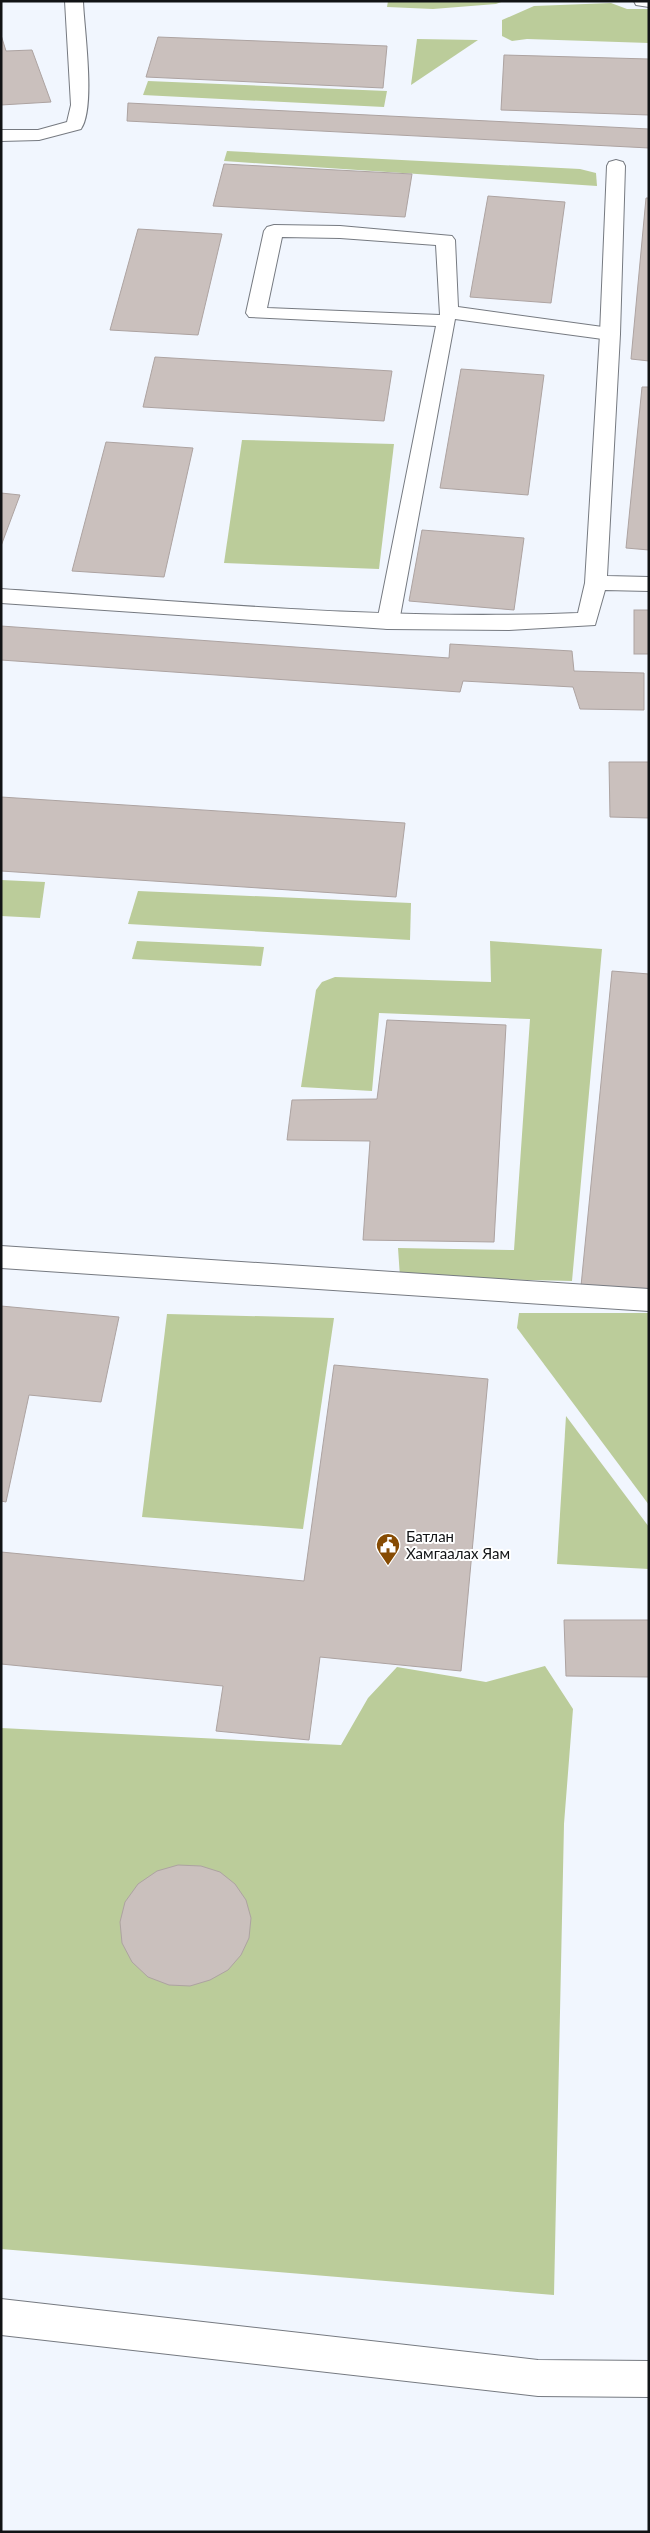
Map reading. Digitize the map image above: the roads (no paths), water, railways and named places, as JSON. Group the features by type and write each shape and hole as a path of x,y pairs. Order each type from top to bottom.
{"street":[{"path":"1,136 39,136 75,125 80,105 74,1"},
{"path":"642,1 649,2"},
{"path":"1,596 388,622 509,623 587,620 596,583 610,334 616,166"},
{"path":"388,622 447,321 256,313 274,231 340,232 445,240 448,312 610,334"},
{"path":"596,583 649,584"},
{"path":"1,1257 649,1300"},
{"path":"1,2317 538,2378 649,2379"}],"place":[{"name":"Батлан Хамгаалах Яам","path":"388,1566"}]}
